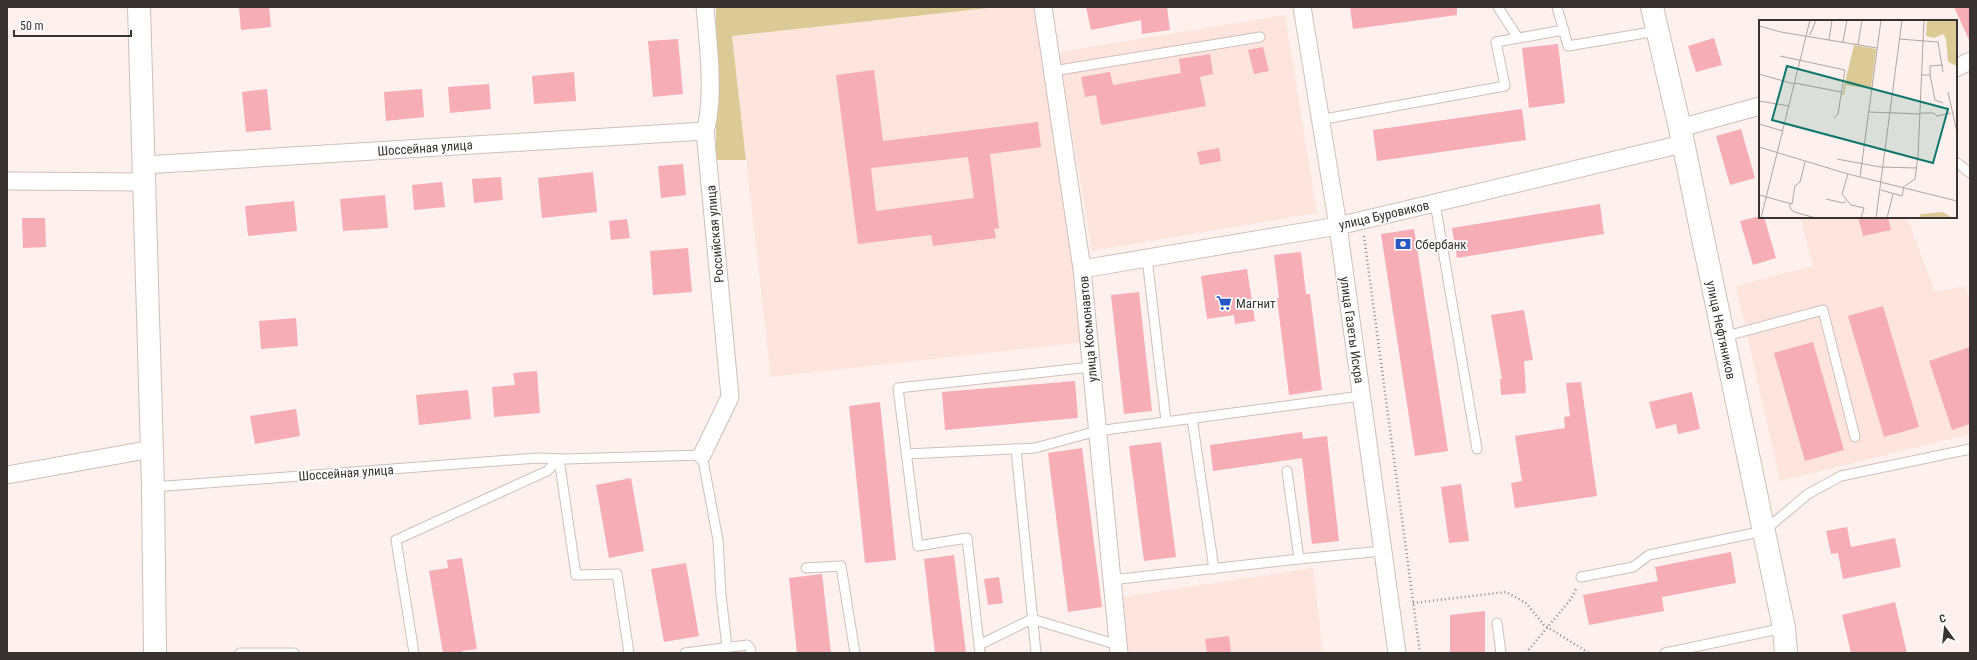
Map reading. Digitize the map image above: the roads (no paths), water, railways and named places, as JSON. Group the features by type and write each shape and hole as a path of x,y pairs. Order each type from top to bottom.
{"street":[{"path":"139,7 153,488 155,653"},
{"name":"Российская улица","path":"702,455 730,397 705,131 709,117 708,42 705,7"},
{"name":"улица Космонавтов","path":"1043,7 1082,269 1111,580 1119,649"},
{"name":"улица Газеты Искра","path":"1302,7 1319,120 1338,226 1397,653"},
{"name":"улица Нефтяников","path":"1652,7 1681,136 1764,531 1784,628 1786,653"},
{"path":"1957,68 1970,61"},
{"name":"улица Буровиков","path":"1082,269 1338,226 1435,203 1681,136 1759,106"},
{"name":"Шоссейная улица","path":"7,181 145,174 705,131"},
{"path":"7,475 152,449"}],"lane":[{"path":"1498,7 1518,38"},
{"path":"1558,7 1568,46 1658,31"},
{"path":"1319,120 1505,86 1496,42 1564,30"},
{"path":"1053,70 1260,37"},
{"path":"1957,163 1970,173"},
{"path":"1435,203 1477,449"},
{"path":"1147,258 1166,422"},
{"path":"1723,337 1823,310 1855,437"},
{"path":"1091,367 898,388 918,546 967,538 979,649 1032,619 1119,649"},
{"path":"906,454 1035,448 1097,430 1361,396"},
{"path":"1192,418 1214,569"},
{"path":"1016,449 1036,653"},
{"path":"1581,577 1633,566 1649,555 1764,531 1808,494 1841,476 1970,449"},
{"path":"702,455 718,540 721,595 727,647"},
{"name":"Шоссейная улица","path":"153,488 538,458 559,459 702,455"},
{"path":"414,653 396,540 547,470 559,459"},
{"path":"559,459 576,575 617,574 629,653"},
{"path":"1287,471 1299,558"},
{"path":"1111,580 1299,558 1383,551"},
{"path":"806,568 840,566 855,653"},
{"path":"1497,623 1501,653"},
{"path":"1665,653 1784,628"},
{"path":"685,653 747,645 750,648 751,653"},
{"path":"240,653 294,653"}],"place":[{"name":"Сбербанк","path":"1403,244"},
{"name":"Магнит","path":"1224,303"}]}
